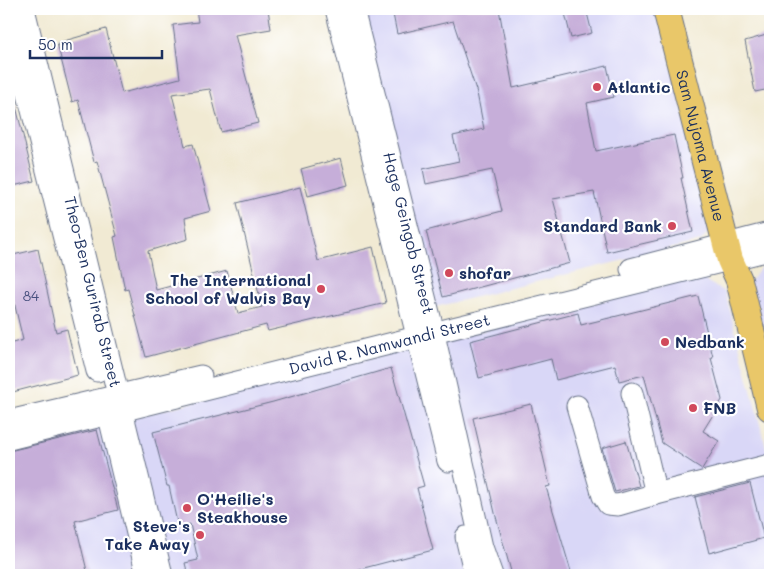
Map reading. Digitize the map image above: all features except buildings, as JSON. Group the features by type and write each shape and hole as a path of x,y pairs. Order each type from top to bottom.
{"main road":[{"name":"Sam Nujoma Avenue","path":"666,9 735,257"},
{"name":"Sam Nujoma Avenue","path":"682,9 735,257 770,404"}],"street":[{"name":"Theo-Ben Gurirab Street","path":"24,9 113,404 147,575"},
{"name":"Hage Geingob Street","path":"336,9 482,547 492,575"},
{"name":"Hage Geingob Street","path":"353,9 424,329 475,575"},
{"name":"Theo-Ben Gurirab Street","path":"9,18 113,404 162,575"},
{"name":"David R. Namwandi Street","path":"735,257 770,233"},
{"name":"David R. Namwandi Street","path":"9,421 113,404 424,329 770,250"},
{"path":"632,393 656,494"},
{"name":"David R. Namwandi Street","path":"9,439 113,404"},
{"path":"577,406 603,496 608,504 618,505 770,465"}],"shaded area":[{"path":"360,9 657,9 712,227 701,241 435,307"},
{"path":"767,259 770,259 770,381 749,283"},
{"path":"699,277 725,292 770,462 770,575 9,575 9,448"}],"place":[{"name":"Atlantic","path":"597,87"},
{"name":"Standard Bank","path":"672,226"},
{"name":"shofar","path":"449,273"},
{"name":"The International School of Walvis Bay","path":"321,289"},
{"name":"Nedbank","path":"665,342"},
{"name":"FNB","path":"693,408"},
{"name":"O'Heilie's Steakhouse","path":"187,508"},
{"name":"Steve's Take Away","path":"200,535"}]}
